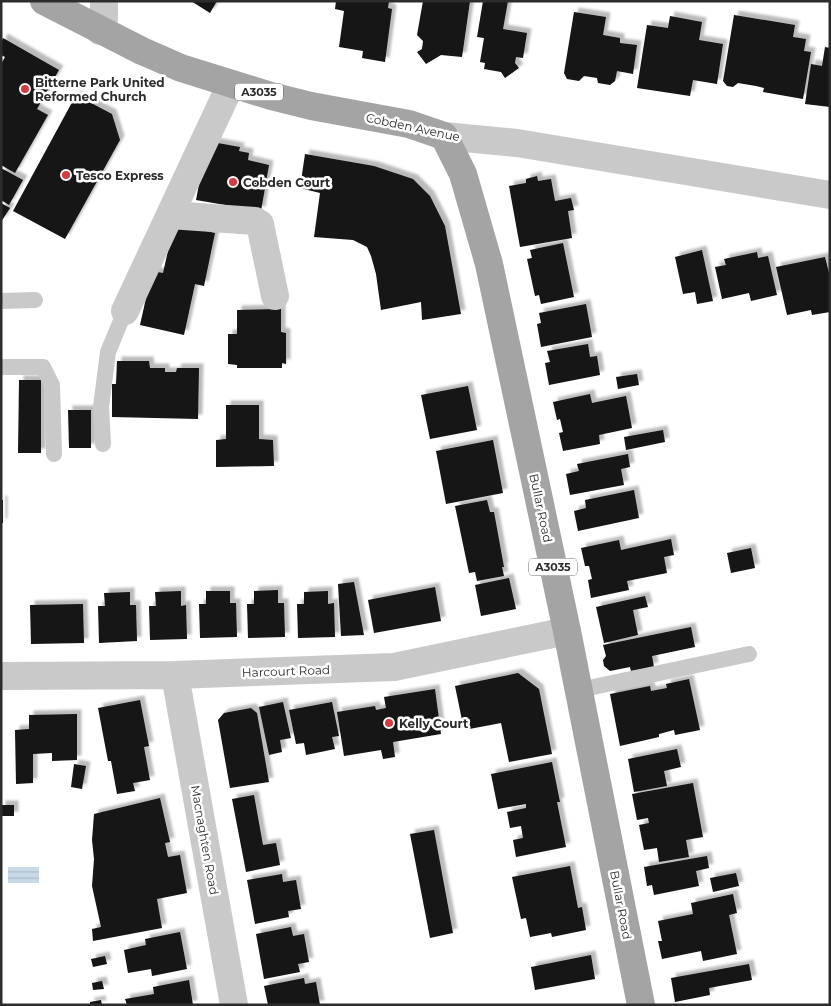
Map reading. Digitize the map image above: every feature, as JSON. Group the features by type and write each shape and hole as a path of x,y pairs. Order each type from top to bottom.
{"main road":[{"name":"Cobden Avenue","path":"44,1 142,51 181,68 311,106 409,124 444,136"},
{"name":"Bullar Road","path":"444,136 463,174 489,264 567,631 641,1005"}],"street":[{"path":"100,30 104,19 104,1"},
{"path":"125,311 231,84"},
{"name":"Cobden Avenue","path":"444,136 517,143 830,195"},
{"path":"170,215 255,221 260,224 275,296"},
{"name":"Harcourt Road","path":"1,676 176,675 394,667 567,631"},
{"name":"Macnaghten Road","path":"176,675 234,1005"}],"lane":[{"path":"1,301 35,300"},
{"path":"103,444 102,407 108,352 125,311"},
{"path":"1,368 43,367 52,385 54,454"},
{"path":"579,690 749,654"}],"water":[{"path":"8,867 39,867 39,883 8,883"}],"building":[{"path":"191,1 217,1 210,13"},
{"path":"336,1 389,1 388,8 392,9 385,62 362,58 363,51 339,47 344,11 335,9"},
{"path":"423,1 470,1 462,57 441,55 426,64 417,52 422,49 423,41 417,35"},
{"path":"483,1 508,1 503,29 527,33 523,58 516,57 515,63 519,68 505,78 501,72 484,69 485,63 480,62 484,38 477,37"},
{"path":"574,12 606,17 603,35 620,38 620,43 637,45 633,74 617,71 615,81 610,85 598,83 597,78 584,76 579,81 567,79 564,73"},
{"path":"734,15 795,25 793,37 806,39 804,51 811,52 803,99 763,92 764,88 756,86 738,83 733,87 727,86 723,81"},
{"path":"670,16 702,22 699,40 723,44 717,84 693,80 690,96 637,88 647,25 668,28"},
{"name":"Bitterne Park United Reformed Church","path":"3,38 59,70 37,109 48,115 15,173 1,165 1,64 5,57 1,55"},
{"path":"825,47 830,48 830,107 805,104 811,64 822,66"},
{"name":"Tesco Express","path":"76,95 112,114 120,140 65,239 13,211"},
{"name":"Cobden Court","path":"212,142 240,147 239,151 249,153 248,160 269,165 261,211 196,200 205,153"},
{"path":"305,154 374,166 413,179 430,196 445,226 461,314 422,320 421,302 381,310 376,274 367,247 353,240 314,237 320,193 300,188"},
{"path":"1,168 23,180 9,205 1,200"},
{"path":"537,176 538,181 551,179 555,201 571,198 574,210 568,211 572,238 520,247 509,186 526,183 526,179"},
{"path":"1,203 10,208 1,222"},
{"path":"174,224 215,233 204,286 195,284 184,335 140,325 152,271 163,273"},
{"path":"563,243 574,297 541,304 539,295 535,296 527,259 532,258 530,250"},
{"path":"702,250 713,301 697,304 695,292 683,294 675,257"},
{"path":"757,252 758,258 768,256 777,295 751,301 749,293 722,299 715,267 726,265 724,259"},
{"path":"825,257 830,277 830,312 812,315 811,310 787,315 776,267"},
{"path":"586,304 592,337 541,347 537,324 541,323 539,313"},
{"path":"281,309 281,332 286,333 286,364 282,363 282,368 237,368 237,365 228,364 228,334 237,334 237,310"},
{"path":"588,344 590,357 597,356 600,375 549,385 545,363 550,362 547,351"},
{"path":"117,361 149,361 150,368 165,368 165,372 176,372 177,368 199,368 198,419 112,417 112,384 116,384"},
{"path":"637,374 639,385 618,389 616,377"},
{"path":"19,380 41,380 41,453 18,453"},
{"path":"468,386 477,430 430,439 421,395"},
{"path":"590,394 592,403 626,396 632,428 599,435 600,444 563,451 559,433 563,432 560,419 557,420 553,402"},
{"path":"226,405 259,405 259,439 273,440 274,466 216,467 216,440 226,439"},
{"path":"68,410 91,410 91,448 69,448"},
{"path":"663,430 665,442 626,450 624,437"},
{"path":"493,440 503,493 446,504 436,451"},
{"path":"628,454 630,467 621,469 624,485 570,495 566,474 579,471 577,464"},
{"path":"634,490 639,518 578,531 574,511 586,508 585,500"},
{"path":"1,500 3,500 3,523 1,523"},
{"path":"487,500 490,512 494,512 504,576 477,581 475,572 469,573 455,506"},
{"path":"671,539 674,555 664,557 667,573 627,581 629,590 591,598 588,580 592,579 589,566 585,566 581,548 619,540 621,550"},
{"path":"751,548 755,568 731,573 727,553"},
{"path":"509,578 516,609 481,616 475,585"},
{"path":"354,582 364,635 341,636 338,584"},
{"path":"435,587 441,621 374,633 368,600"},
{"path":"278,590 278,603 284,603 285,637 248,638 247,604 254,604 254,591"},
{"path":"181,591 181,606 186,605 187,639 150,640 149,606 156,606 155,592"},
{"path":"206,591 230,591 230,603 236,603 237,637 200,638 199,604 206,604"},
{"path":"328,591 328,604 334,603 335,637 298,638 297,604 304,604 304,592"},
{"path":"130,592 130,605 136,605 137,641 99,643 98,606 105,606 104,593"},
{"path":"645,596 648,607 633,610 638,635 604,643 596,607"},
{"path":"83,604 84,643 31,644 30,605"},
{"path":"691,627 695,647 652,656 654,667 631,671 630,667 610,671 604,666 603,660 606,656 603,645"},
{"path":"518,673 539,689 552,754 509,762 501,723 464,730 455,686"},
{"path":"689,679 700,730 675,735 674,730 659,734 659,737 620,746 610,694 650,686 651,691 667,688 666,684"},
{"name":"Kelly Court","path":"435,689 441,734 393,742 395,757 383,759 381,750 344,756 337,712 375,706 376,710 386,708 384,697"},
{"path":"140,700 149,746 144,747 150,780 133,783 135,791 117,794 111,761 108,761 98,708"},
{"path":"283,702 291,738 280,740 282,752 269,755 259,707"},
{"path":"332,702 339,736 332,737 335,749 306,755 304,743 296,744 289,710"},
{"path":"251,708 257,713 269,782 230,788 218,720 224,713"},
{"path":"77,714 77,760 52,761 52,753 33,754 33,783 16,784 15,730 29,729 29,715"},
{"path":"677,749 681,767 664,771 667,786 634,792 628,759"},
{"path":"552,762 560,802 557,802 566,847 516,857 513,840 523,838 521,826 510,828 507,812 526,808 526,804 498,809 491,774"},
{"path":"74,764 86,766 82,789 71,787"},
{"path":"693,783 703,837 686,840 689,857 659,862 657,848 644,850 639,825 649,823 648,818 637,820 632,794"},
{"path":"254,795 263,845 276,843 280,865 246,872 232,799"},
{"path":"160,798 170,842 165,843 168,857 180,855 187,893 157,899 162,928 93,941 92,929 101,927 92,886 94,814"},
{"path":"1,805 14,805 14,816 1,816"},
{"path":"434,830 453,933 430,938 410,834"},
{"path":"707,856 709,868 696,871 699,886 654,895 652,885 647,886 644,867"},
{"path":"570,866 578,908 582,907 586,930 552,937 551,933 530,937 526,918 521,919 512,877"},
{"path":"736,873 739,886 713,892 710,878"},
{"path":"282,874 283,882 296,880 301,909 288,911 289,917 255,924 247,880"},
{"path":"733,894 737,913 729,915 737,954 703,961 701,951 662,959 658,941 662,941 658,921 693,914 691,903"},
{"path":"291,927 293,936 304,934 309,962 298,964 300,972 264,979 256,934"},
{"path":"180,932 187,969 152,976 151,969 128,973 124,950 146,945 145,939"},
{"path":"591,955 595,979 535,990 531,967"},
{"path":"105,956 107,964 93,967 91,959"},
{"path":"749,964 752,980 709,988 710,995 675,1002 671,978"},
{"path":"304,978 305,984 316,982 320,1005 268,1005 264,986"},
{"path":"189,980 193,1005 127,1005 125,999 154,994 153,987"},
{"path":"102,981 104,989 93,990 92,983"},
{"path":"101,1000 102,1005 90,1005 90,1002"}],"place":[{"name":"Bitterne Park United Reformed Church","path":"25,89"},
{"name":"Tesco Express","path":"66,175"},
{"name":"Cobden Court","path":"233,182"},
{"name":"Kelly Court","path":"389,723"}]}
